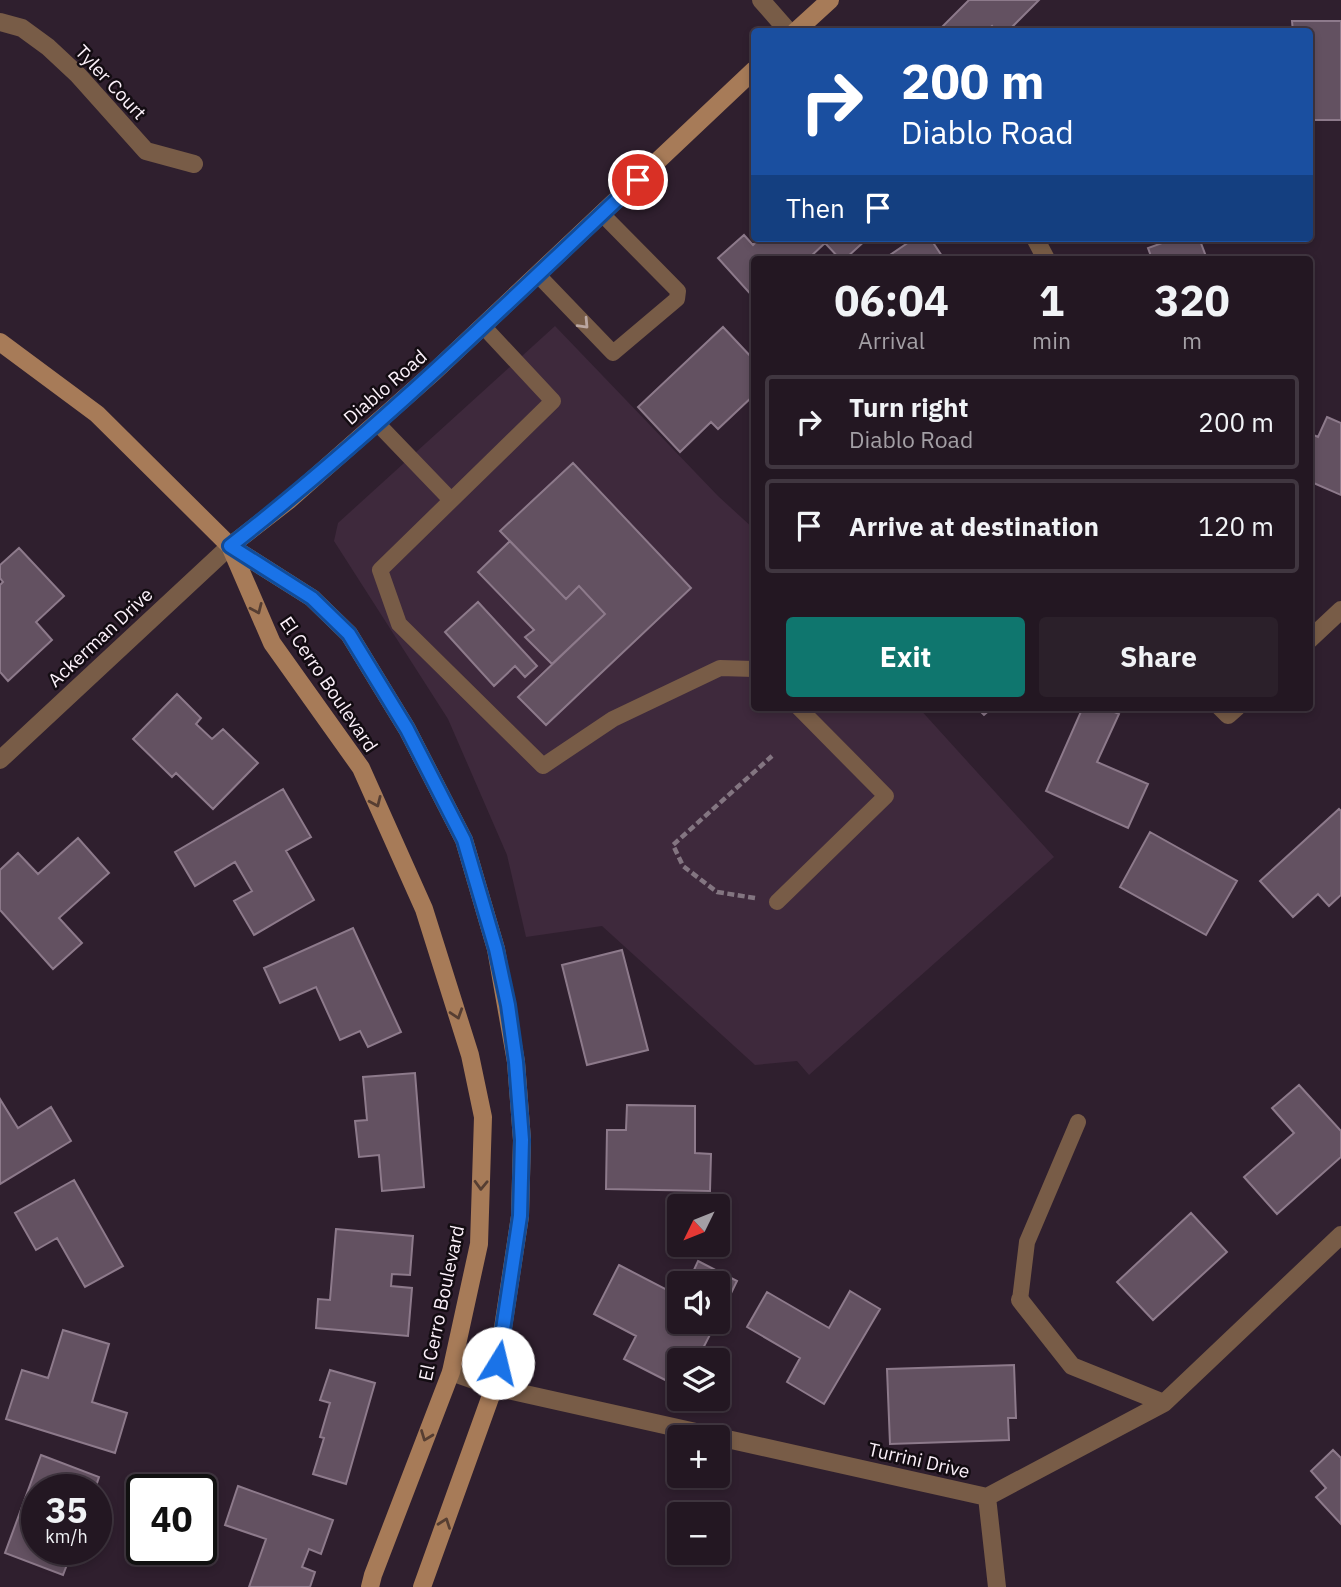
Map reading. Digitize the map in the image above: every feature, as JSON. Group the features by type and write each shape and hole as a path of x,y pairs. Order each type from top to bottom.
{"street":[{"path":"761,0 786,28"},
{"path":"799,28 830,0"},
{"name":"Tyler Court","path":"0,22 22,28 48,47 78,75 146,151 194,164"},
{"name":"Diablo Road","path":"230,546 288,501 483,326 751,73"},
{"path":"0,342 97,414 230,546"},
{"name":"Ackerman Drive","path":"0,760 230,546"},
{"name":"El Cerro Boulevard","path":"230,546 272,643 361,768 424,909 470,1055 483,1117 478,1244 451,1372 370,1587"},
{"name":"El Cerro Boulevard","path":"230,546 312,598 349,634 418,750 464,840 496,949 508,1005 522,1140 520,1216 494,1387 422,1587"},
{"path":"1313,636 1341,610"},
{"name":"Turrini Drive","path":"451,1372 494,1387 987,1497 1164,1403 1341,1235"},
{"path":"1020,1300 1072,1366 1164,1403"},
{"path":"987,1497 997,1587"}],"lane":[{"path":"537,274 613,353 677,299 678,291 602,214"},
{"path":"483,326 553,401 380,570 399,624 543,766 613,719 720,667 751,668"},
{"path":"376,422 451,500"},
{"path":"777,902 886,796 802,711"},
{"path":"1020,1300 1027,1242 1078,1122"}],"path":[{"path":"772,756 673,845 683,866 717,892 777,902"}],"shaded area":[{"path":"555,326 718,496 751,526 751,711 922,711 1054,857 809,1075 797,1061 755,1065 602,926 526,937 507,855 448,719 334,541 338,523"}],"building":[{"path":"969,0 1039,0 1011,28 941,28"},
{"path":"1292,21 1341,21 1341,120 1313,120 1313,28 1293,28"},
{"path":"744,235 753,245 756,242 864,242 848,256 837,256 825,243 811,256 751,256 751,295 718,258"},
{"path":"909,242 933,242 942,256 888,256"},
{"path":"1165,242 1201,242 1206,256 1151,256 1148,248"},
{"path":"723,327 751,357 751,398 718,429 711,422 680,452 638,407"},
{"path":"1327,417 1341,423 1341,495 1313,483 1313,435 1318,437"},
{"path":"573,463 691,588 546,725 518,697 605,614 579,586 566,599 500,531"},
{"path":"510,541 566,599 579,586 605,614 552,664 525,637 534,630 478,572"},
{"path":"19,548 64,596 36,622 52,640 8,681 0,672 0,585 3,582 0,578 0,565"},
{"path":"478,602 537,666 525,677 515,666 494,686 445,632"},
{"path":"177,694 201,718 196,724 212,739 223,729 258,763 213,809 176,773 172,777 133,739"},
{"path":"1081,711 1112,711 1119,714 1097,762 1148,784 1128,828 1046,791"},
{"path":"283,789 311,837 286,851 314,900 254,935 234,901 252,891 235,862 195,886 175,852"},
{"path":"1339,809 1341,895 1329,906 1318,894 1293,917 1260,881"},
{"path":"1150,832 1237,881 1206,935 1120,887"},
{"path":"78,838 109,873 59,918 82,943 53,969 0,910 0,870 18,853 38,874"},
{"path":"353,928 401,1032 368,1047 360,1031 340,1040 316,987 280,1003 264,968"},
{"path":"622,950 648,1050 587,1065 562,965"},
{"path":"415,1073 424,1187 382,1191 379,1155 359,1157 355,1121 367,1120 363,1077"},
{"path":"1299,1085 1341,1131 1341,1157 1277,1214 1244,1177 1294,1133 1272,1108"},
{"path":"0,1099 18,1128 51,1107 71,1141 0,1184"},
{"path":"627,1105 695,1106 695,1153 711,1154 710,1191 606,1189 607,1130 626,1130"},
{"path":"74,1180 123,1266 85,1287 57,1238 36,1250 15,1213"},
{"path":"1191,1213 1227,1252 1153,1320 1117,1282"},
{"path":"336,1229 413,1236 410,1275 392,1274 391,1286 412,1288 408,1336 316,1328 318,1299 330,1300"},
{"path":"698,1261 718,1271 693,1271"},
{"path":"619,1265 667,1290 667,1334 710,1334 703,1348 667,1348 667,1381 624,1359 636,1336 594,1314"},
{"path":"730,1277 737,1281 730,1295"},
{"path":"850,1291 880,1309 824,1404 787,1382 800,1358 747,1327 767,1292 829,1328"},
{"path":"63,1330 109,1344 92,1402 127,1413 115,1453 6,1419 22,1370 48,1378"},
{"path":"1014,1365 1016,1418 1008,1418 1009,1440 890,1444 887,1369"},
{"path":"330,1370 375,1383 346,1484 313,1474 324,1438 320,1437 330,1403 320,1400"},
{"path":"1333,1450 1341,1458 1341,1524 1316,1497 1326,1488 1311,1471"},
{"path":"41,1455 91,1474 34,1474"},
{"path":"238,1486 333,1520 321,1554 309,1549 302,1567 315,1572 310,1587 249,1587 266,1539 225,1525"},
{"path":"21,1509 21,1559 5,1553"},
{"path":"37,1565 67,1565 63,1575"}],"route":[{"path":"498,1363 520,1216 522,1140 508,1005 496,949 464,840 407,729 349,634 312,598 230,546 288,501 434,372 638,180"}]}
